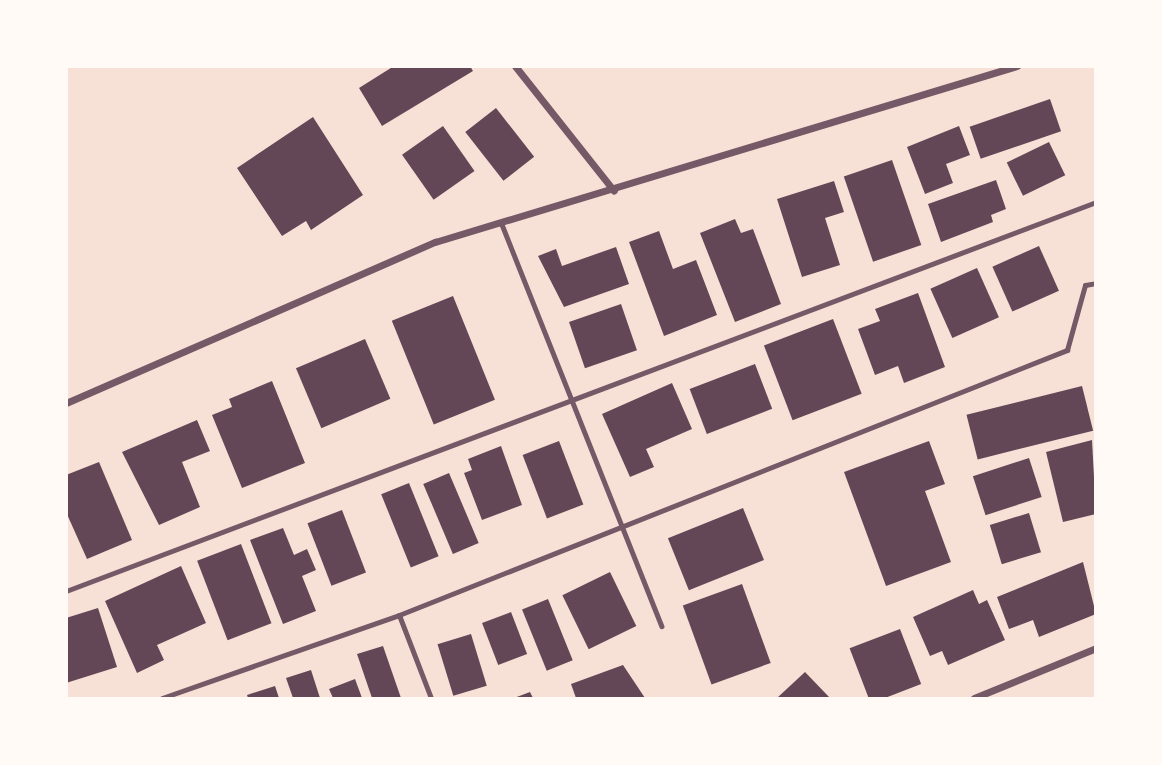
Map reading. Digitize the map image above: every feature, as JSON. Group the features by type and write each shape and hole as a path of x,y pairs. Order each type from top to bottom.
{"street":[{"path":"515,66 614,191"},
{"path":"66,403 435,242 614,191 1017,66"},
{"path":"974,698 1096,648"}],"lane":[{"path":"66,590 1096,202"},
{"path":"501,223 661,626"},
{"path":"162,698 399,615 621,524 1068,350 1085,285 1096,283"},
{"path":"399,615 431,698"}],"building":[{"path":"394,66 470,66 473,71 382,126 359,88"},
{"path":"1050,99 1061,131 981,159 970,127"},
{"path":"496,108 534,157 503,181 465,132"},
{"path":"313,117 363,195 311,230 306,221 282,236 237,168"},
{"path":"443,126 475,171 434,200 402,155"},
{"path":"959,126 970,155 946,164 953,183 925,194 907,147"},
{"path":"1049,142 1065,175 1023,196 1007,163"},
{"path":"892,160 921,245 873,262 844,177"},
{"path":"996,180 1006,209 991,215 993,222 941,242 928,204"},
{"path":"834,181 844,212 825,218 840,265 802,277 777,199"},
{"path":"735,219 741,233 753,229 781,304 735,322 700,233"},
{"path":"659,231 673,269 696,260 717,315 664,336 629,242"},
{"path":"1039,246 1059,291 1012,312 992,267"},
{"path":"616,247 629,284 564,307 538,256 556,249 562,266"},
{"path":"977,268 999,317 952,338 930,289"},
{"path":"918,293 945,367 904,383 898,366 875,375 858,329 880,321 875,309"},
{"path":"453,296 495,400 434,425 392,321"},
{"path":"621,304 637,350 585,368 569,322"},
{"path":"833,319 862,394 793,420 764,346"},
{"path":"365,339 390,399 321,428 296,368"},
{"path":"755,364 772,409 707,434 690,389"},
{"path":"272,381 305,463 242,488 212,415 232,407 229,399"},
{"path":"672,383 692,429 646,449 654,467 630,477 602,414"},
{"path":"1082,386 1093,431 978,459 967,415"},
{"path":"197,420 210,451 182,462 200,507 159,525 122,452"},
{"path":"1092,440 1096,514 1063,522 1046,452"},
{"path":"559,441 583,504 547,518 523,455"},
{"path":"929,441 945,484 925,491 951,562 886,586 844,472"},
{"path":"501,446 522,505 482,520 464,473 472,470 468,459"},
{"path":"1029,458 1042,497 986,515 973,476"},
{"path":"99,462 132,540 87,559 66,512 66,475"},
{"path":"449,473 479,543 453,554 423,484"},
{"path":"409,483 439,556 411,567 381,494"},
{"path":"743,508 764,560 689,590 668,538"},
{"path":"342,510 366,573 331,586 307,523"},
{"path":"1029,513 1041,552 1002,564 990,525"},
{"path":"283,528 294,555 307,549 316,570 302,576 316,611 283,624 250,540"},
{"path":"241,544 271,623 228,640 197,561"},
{"path":"1083,562 1096,614 1039,637 1033,620 1009,629 997,597"},
{"path":"181,566 206,623 157,645 164,660 137,673 105,601"},
{"path":"610,572 636,626 589,649 562,595"},
{"path":"742,584 771,663 712,684 683,606"},
{"path":"973,590 979,604 987,600 1005,640 948,665 942,651 930,656 913,617"},
{"path":"548,599 573,660 547,671 522,609"},
{"path":"98,608 117,667 66,683 66,618"},
{"path":"511,612 527,654 498,665 482,623"},
{"path":"900,629 921,684 885,698 869,698 850,648"},
{"path":"471,634 487,686 453,696 438,644"},
{"path":"383,646 401,698 372,698 357,654"},
{"path":"623,665 645,698 576,698 571,684"},
{"path":"311,670 320,698 293,698 286,678"},
{"path":"805,672 830,698 777,698"},
{"path":"355,679 362,698 333,698 329,689"},
{"path":"275,686 279,698 248,698 247,695"},
{"path":"530,692 533,698 514,698"}]}
